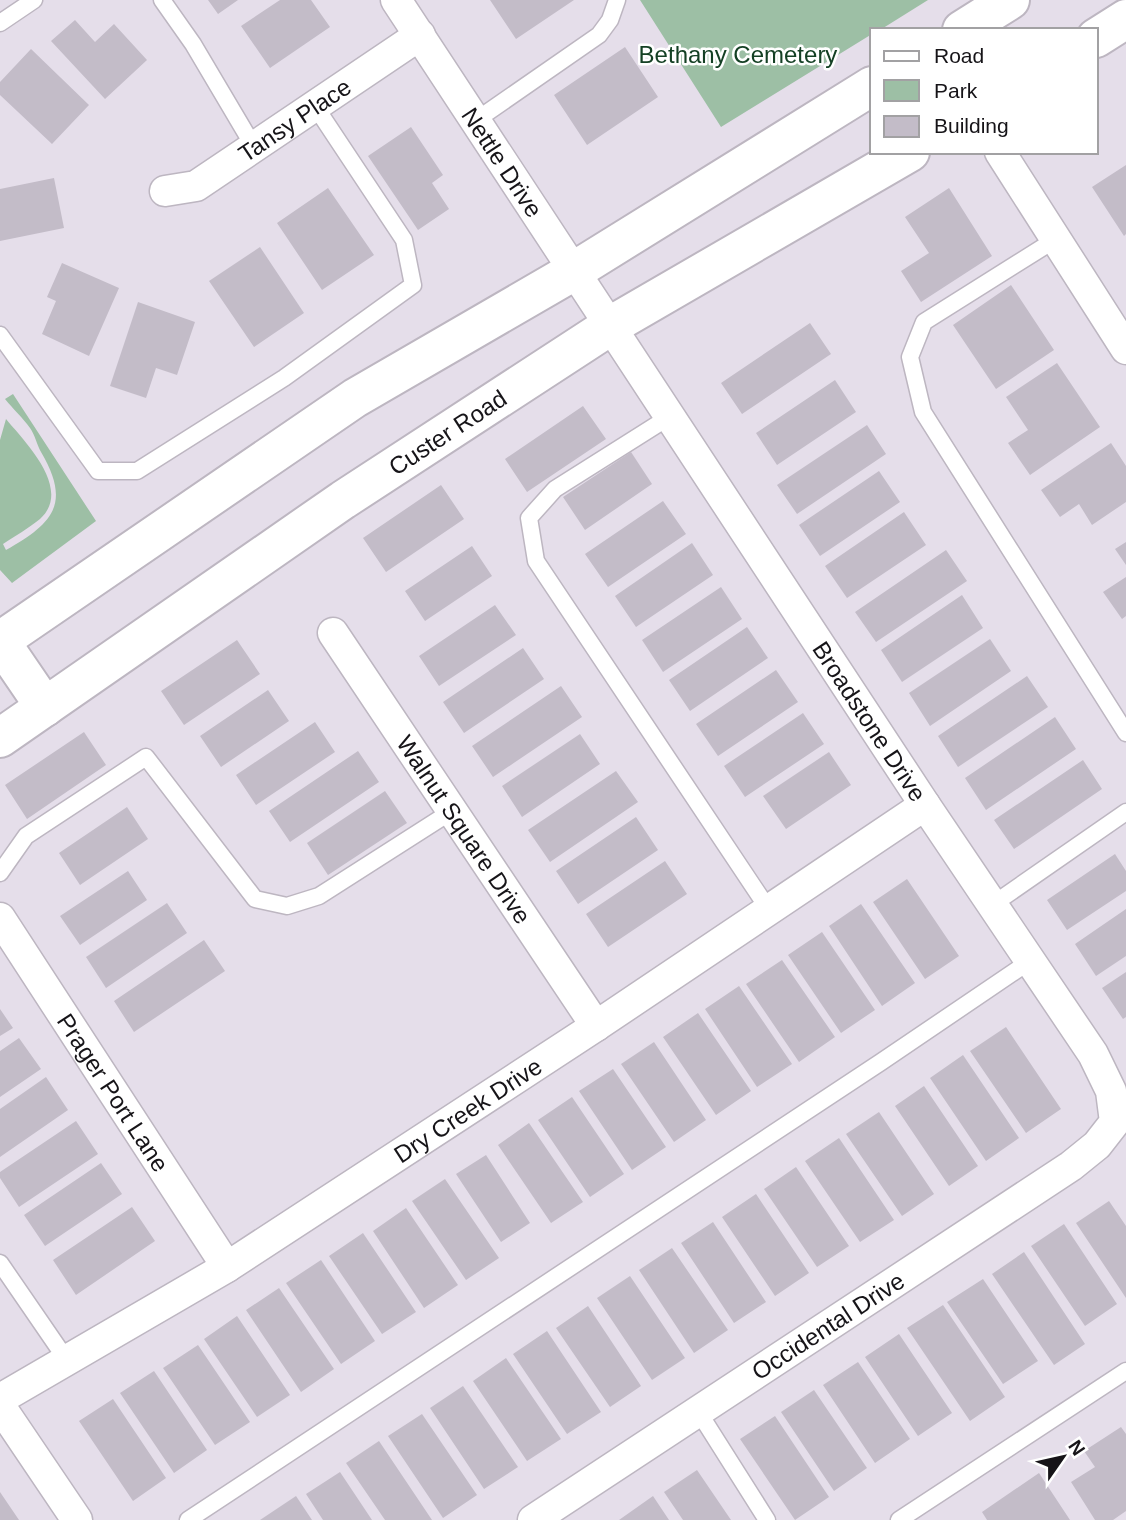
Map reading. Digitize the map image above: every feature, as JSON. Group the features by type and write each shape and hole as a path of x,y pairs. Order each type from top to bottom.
{"main road":[{"path":"965,28 1010,0"},
{"path":"1098,37 1126,19"},
{"path":"45,706 0,641 355,398 574,271 870,87"},
{"name":"Custer Road","path":"0,738 343,500 610,326 907,154"}],"street":[{"name":"Nettle Drive","path":"396,0 610,326"},
{"name":"Tansy Place","path":"165,191 196,186 420,35"},
{"path":"1001,154 1122,334"},
{"name":"Broadstone Drive","path":"610,326 925,805 1093,1054 1111,1091 1115,1122"},
{"name":"Walnut Square Drive","path":"332,633 596,1026"},
{"name":"Dry Creek Drive","path":"0,1399 227,1267 596,1026 925,805"},
{"name":"Prager Port Lane","path":"0,918 227,1267"},
{"name":"Occidental Drive","path":"533,1520 1071,1166 1097,1145 1115,1122"},
{"path":"0,1406 66,1516"}],"lane":[{"path":"0,23 34,0"},
{"path":"162,0 193,44 254,147"},
{"path":"475,121 599,35 610,20 617,0"},
{"path":"0,335 98,471 137,471 284,378 413,285 404,240 315,106"},
{"path":"1056,239 924,322 910,357 923,412 1126,733"},
{"path":"669,416 555,489 529,518 536,561 769,910"},
{"path":"0,623 0,641"},
{"path":"0,873 26,836 146,757 255,898 287,906 319,896 452,811"},
{"path":"992,905 1126,812"},
{"path":"188,1520 1030,961"},
{"path":"0,1263 66,1359"},
{"path":"899,1520 1126,1371"},
{"path":"698,1411 767,1520"}],"green space":[{"name":"Bethany Cemetery","path":"640,0 928,0 883,28 870,28 870,35 721,127"},
{"path":"13,394 96,521 12,583 0,570 0,440 6,419 43,466 51,494 49,507 40,519 3,544 6,550 46,521 56,498 50,470 33,434 5,399"}],"building":[{"path":"208,0 238,0 218,14"},
{"path":"280,0 311,0 330,27 270,68 241,26"},
{"path":"490,0 574,0 516,39"},
{"path":"75,20 95,42 114,24 147,60 105,99 51,41"},
{"path":"625,47 658,97 587,145 554,95"},
{"path":"31,49 89,105 52,144 0,95 0,82"},
{"path":"411,127 443,175 432,183 449,209 418,230 368,156"},
{"path":"1126,165 1126,234 1124,236 1092,187"},
{"path":"54,178 64,228 0,241 0,189"},
{"path":"328,188 374,255 322,290 277,223"},
{"path":"949,188 992,256 921,302 901,271 929,253 905,217"},
{"path":"260,247 304,313 254,347 209,281"},
{"path":"62,263 119,288 89,356 42,334 56,301 47,297"},
{"path":"1011,285 1054,350 996,389 953,325"},
{"path":"138,302 195,322 177,375 156,368 146,398 110,386"},
{"path":"810,323 831,354 742,414 721,383"},
{"path":"1057,363 1100,427 1030,475 1008,443 1028,430 1006,397"},
{"path":"835,380 856,412 777,465 756,433"},
{"path":"583,406 606,439 527,492 505,459"},
{"path":"867,425 886,454 797,514 777,485"},
{"path":"1111,443 1126,466 1126,502 1092,525 1079,504 1060,517 1041,490"},
{"path":"631,452 652,484 585,530 563,497"},
{"path":"879,471 900,502 820,556 799,525"},
{"path":"441,485 464,519 386,572 363,538"},
{"path":"663,501 686,534 608,587 585,554"},
{"path":"904,512 926,545 847,598 825,566"},
{"path":"1126,542 1126,565 1115,549"},
{"path":"692,543 713,575 636,627 615,596"},
{"path":"472,546 492,576 425,621 405,591"},
{"path":"946,550 967,581 876,642 855,612"},
{"path":"1126,577 1126,616 1122,619 1103,592"},
{"path":"721,587 742,619 663,672 642,640"},
{"path":"962,595 983,628 902,682 881,650"},
{"path":"495,605 516,635 439,686 419,656"},
{"path":"747,627 768,658 690,711 669,680"},
{"path":"990,639 1011,671 930,726 909,693"},
{"path":"237,640 260,674 184,725 161,691"},
{"path":"523,648 544,679 464,733 443,702"},
{"path":"776,670 798,702 718,756 696,724"},
{"path":"1027,676 1048,707 958,767 938,736"},
{"path":"561,686 582,717 493,777 472,746"},
{"path":"268,690 289,721 221,767 200,736"},
{"path":"803,713 824,744 745,797 724,766"},
{"path":"1055,717 1076,749 986,810 965,778"},
{"path":"315,722 335,752 256,805 236,775"},
{"path":"84,732 106,765 27,819 5,785"},
{"path":"580,734 600,764 522,817 502,786"},
{"path":"358,751 379,782 290,842 269,811"},
{"path":"829,752 851,785 786,829 763,796"},
{"path":"1083,760 1102,789 1014,849 994,820"},
{"path":"616,771 638,802 550,862 528,830"},
{"path":"385,791 407,823 328,875 307,843"},
{"path":"127,807 148,839 80,885 59,853"},
{"path":"636,817 658,850 578,904 556,871"},
{"path":"1115,854 1126,871 1126,891 1067,930 1047,900"},
{"path":"665,861 687,894 608,947 586,914"},
{"path":"128,871 147,900 80,945 60,916"},
{"path":"907,879 959,956 925,979 873,902"},
{"path":"167,903 187,933 106,988 86,957"},
{"path":"861,904 915,983 882,1006 829,926"},
{"path":"1126,909 1126,956 1096,976 1075,944"},
{"path":"822,932 875,1010 841,1033 788,955"},
{"path":"204,940 225,971 134,1032 114,1001"},
{"path":"782,960 835,1037 799,1062 746,984"},
{"path":"1126,972 1126,1017 1123,1019 1102,988"},
{"path":"739,986 792,1064 757,1087 705,1009"},
{"path":"0,1009 13,1028 0,1036"},
{"path":"698,1013 751,1091 716,1115 663,1037"},
{"path":"1006,1027 1061,1109 1026,1133 970,1051"},
{"path":"19,1038 41,1069 0,1097 0,1051"},
{"path":"654,1042 706,1120 674,1142 621,1064"},
{"path":"963,1055 1019,1138 986,1161 930,1078"},
{"path":"613,1069 666,1147 632,1170 579,1091"},
{"path":"46,1077 68,1110 0,1157 0,1109"},
{"path":"924,1086 978,1166 949,1186 895,1106"},
{"path":"572,1097 624,1174 590,1197 538,1120"},
{"path":"879,1112 934,1194 902,1216 846,1134"},
{"path":"76,1121 98,1154 19,1207 0,1178 0,1172"},
{"path":"529,1123 583,1202 551,1223 498,1145"},
{"path":"839,1138 894,1220 860,1242 805,1161"},
{"path":"486,1155 530,1223 501,1242 456,1174"},
{"path":"101,1163 122,1194 45,1246 24,1215"},
{"path":"796,1167 849,1246 817,1267 764,1189"},
{"path":"445,1179 499,1258 466,1280 412,1201"},
{"path":"756,1194 809,1273 775,1296 722,1217"},
{"path":"1109,1201 1126,1226 1126,1298 1076,1223"},
{"path":"132,1207 155,1241 76,1295 53,1260"},
{"path":"406,1208 458,1285 424,1308 373,1231"},
{"path":"713,1222 766,1302 734,1323 681,1243"},
{"path":"1064,1224 1117,1304 1085,1326 1031,1246"},
{"path":"363,1233 416,1312 382,1334 329,1256"},
{"path":"672,1248 728,1330 694,1353 639,1270"},
{"path":"1024,1252 1085,1344 1054,1365 992,1274"},
{"path":"321,1260 375,1341 341,1364 286,1283"},
{"path":"630,1276 685,1358 652,1380 597,1298"},
{"path":"983,1279 1038,1361 1003,1384 947,1302"},
{"path":"279,1288 334,1369 301,1392 246,1310"},
{"path":"943,1305 1005,1397 970,1421 907,1328"},
{"path":"588,1306 641,1386 610,1407 556,1328"},
{"path":"237,1316 290,1395 257,1417 204,1339"},
{"path":"547,1331 601,1412 567,1434 513,1354"},
{"path":"899,1334 952,1413 918,1436 865,1357"},
{"path":"198,1345 250,1422 215,1445 163,1368"},
{"path":"506,1358 561,1439 527,1461 473,1381"},
{"path":"858,1362 910,1439 875,1463 823,1385"},
{"path":"154,1371 207,1450 174,1473 120,1393"},
{"path":"463,1386 518,1467 484,1489 430,1408"},
{"path":"814,1390 867,1468 834,1491 781,1412"},
{"path":"113,1399 166,1478 133,1501 79,1421"},
{"path":"422,1414 477,1495 443,1518 388,1436"},
{"path":"775,1416 829,1497 795,1520 740,1439"},
{"path":"1121,1427 1126,1434 1126,1511 1113,1520 1095,1520 1071,1482 1095,1467 1084,1451"},
{"path":"379,1441 432,1520 385,1520 346,1463"},
{"path":"697,1470 731,1520 683,1520 664,1492"},
{"path":"340,1472 372,1520 323,1520 306,1494"},
{"path":"1039,1473 1070,1520 987,1520 982,1512"},
{"path":"0,1492 19,1520 0,1520"},
{"path":"296,1496 312,1520 260,1520"},
{"path":"653,1496 669,1520 619,1520"}]}
